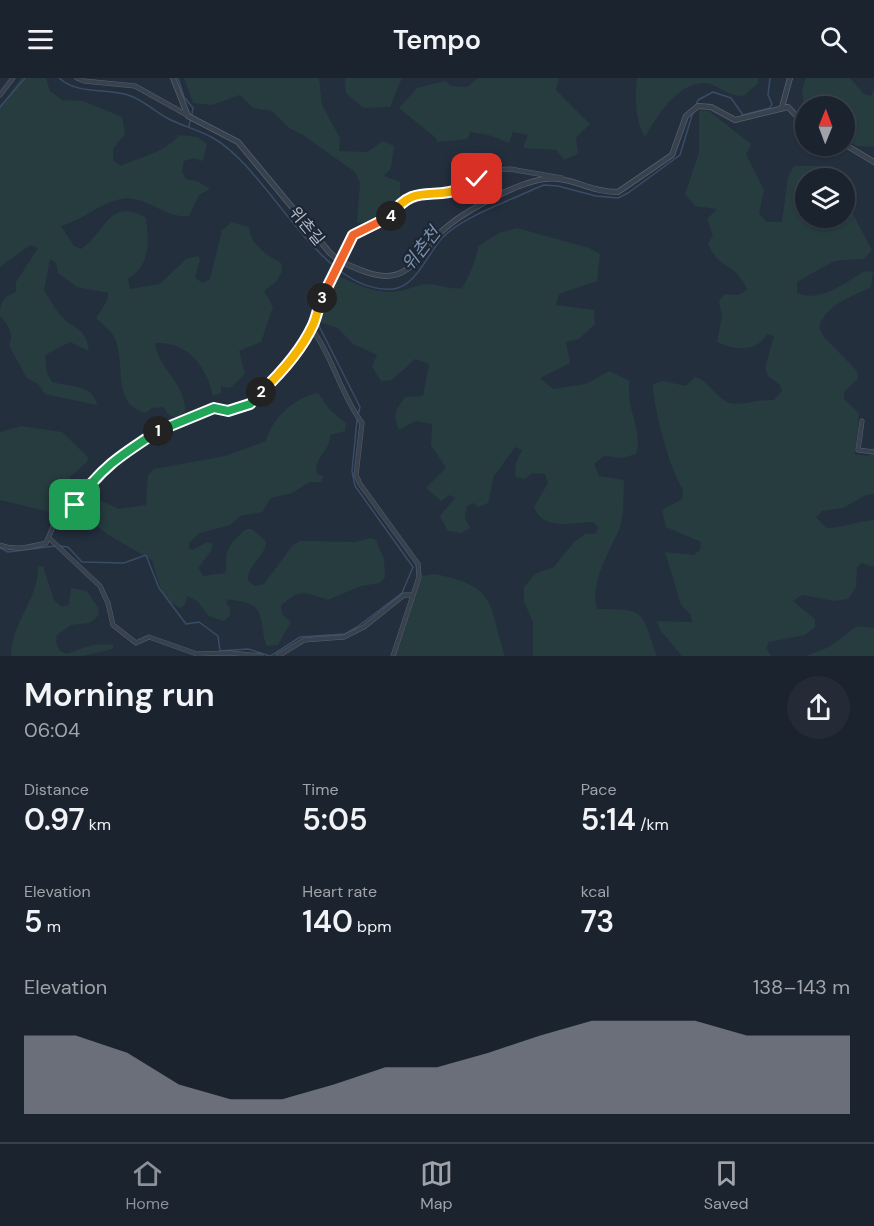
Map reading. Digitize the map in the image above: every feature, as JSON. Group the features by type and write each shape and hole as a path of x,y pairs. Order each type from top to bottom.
{"street":[{"path":"0,95 13,78"},
{"name":"위촌길","path":"77,78 84,81 135,86 238,142 340,263 384,277 399,275 409,268 443,230 489,201 525,183 553,177 609,192 618,192 672,155 689,112 704,105 735,120 782,107"},
{"path":"173,78 188,116"},
{"path":"790,78 782,107 795,112"},
{"path":"855,151 874,162"},
{"path":"0,544 7,548 26,548 46,543 55,522 75,505 92,480 127,451 162,428 214,408 228,411 250,404 282,372 311,328 334,272 353,235 389,218 397,207 422,192 458,190 495,170 510,169 562,178"},
{"path":"311,328 324,345 347,402 362,423 356,475 378,510 417,560 419,573 393,656"},
{"path":"862,421 858,450 874,452"},
{"path":"49,538 100,586 108,603 113,625 136,643 149,637 196,654 230,653 261,656"},
{"path":"278,656 304,640 344,637 364,627 404,595 411,595"}],"green space":[{"path":"21,78 46,78 50,91 62,100 83,101 122,117 125,134 113,149 113,160 121,166 160,150 179,135 197,137 207,144 203,161 193,158 184,161 182,172 186,179 197,181 210,189 199,195 189,216 172,214 130,198 113,201 61,226 74,246 81,249 116,214 124,211 134,212 146,218 147,252 141,266 128,279 130,289 160,284 186,259 198,256 200,260 195,278 203,283 210,279 222,230 232,222 249,227 256,244 281,263 282,271 276,282 264,291 273,307 261,342 239,351 245,374 230,388 221,386 221,393 213,396 206,375 194,358 177,346 155,343 161,361 177,384 184,401 185,411 177,418 169,415 163,407 152,408 146,413 127,401 121,380 117,345 113,335 96,318 107,301 108,293 77,287 58,273 56,263 50,259 44,290 60,315 82,332 89,351 70,342 45,355 47,373 52,382 91,393 97,405 45,394 38,384 27,378 9,346 11,334 0,316 1,307 5,298 16,292 16,282 38,248 30,245 0,267 0,107"},
{"path":"184,78 319,78 322,105 340,138 339,151 367,152 383,141 394,146 391,168 384,176 400,182 400,211 377,221 357,223 360,183 355,172 303,135 289,128 272,111 253,108 240,95 212,105 193,103"},
{"path":"345,78 402,78 390,107 363,108 346,93"},
{"path":"478,78 559,78 556,90 590,124 576,138 578,154 564,160 556,150 523,148 528,135 513,132 509,143 492,136 470,132 468,139 437,142 436,138 399,108 417,88 445,81 451,86 467,87"},
{"path":"637,78 758,78 758,83 744,96 732,94 705,83 686,88 669,102 645,137 636,109"},
{"path":"806,78 850,78 864,94 871,96 874,89 874,147 855,145 855,96 803,96 802,90"},
{"path":"699,110 709,111 751,144 746,154 764,190 759,214 767,222 782,222 788,177 794,166 819,166 820,168 795,168 795,228 855,228 855,218 872,250 864,259 835,261 797,282 797,293 815,295 824,293 865,271 873,272 871,287 833,307 822,320 819,328 824,337 857,371 858,379 844,392 844,399 859,413 855,454 867,456 872,453 874,446 874,494 866,495 843,508 822,511 816,517 826,528 874,520 874,567 862,563 857,567 856,587 848,599 834,601 802,595 793,601 815,619 815,627 805,635 769,642 766,648 771,656 682,656 660,630 657,621 692,622 690,614 681,605 665,552 693,555 700,550 701,542 666,527 662,510 682,499 683,489 673,469 663,438 653,384 663,381 686,386 695,377 705,382 725,401 735,404 774,400 782,391 780,385 768,376 765,368 774,336 767,334 757,344 745,348 731,347 717,342 722,316 719,301 724,294 738,295 747,290 738,274 717,258 708,243 713,236 707,219 717,209 695,206 685,194 699,153"},
{"path":"517,228 589,248 600,254 597,281 559,294 556,305 594,310 595,324 579,339 566,342 570,363 540,378 553,389 586,384 609,371 630,381 630,400 638,436 636,454 623,458 604,456 594,464 599,476 624,480 622,520 601,569 595,599 597,609 625,610 640,616 648,630 657,656 533,656 533,622 524,602 524,587 535,574 554,567 574,542 585,534 595,534 598,528 594,522 559,524 544,520 534,507 548,483 545,474 532,473 525,479 515,477 516,463 522,450 515,447 494,476 488,503 478,507 473,503 467,506 465,518 470,528 461,533 448,531 440,516 455,498 450,495 441,501 426,488 446,468 431,445 432,424 416,421 399,430 395,417 405,397 423,396 429,364 415,359 392,380 381,381 372,366 377,355 353,344 338,328 320,322 334,283 340,277 383,292 426,284 462,288 472,267 478,246 499,233"},
{"path":"318,393 330,410 346,423 345,431 330,435 328,445 319,459 316,469 317,474 324,476 321,482 310,482 292,493 271,498 262,512 240,516 230,525 200,533 189,543 189,548 193,550 207,542 213,544 211,551 198,568 203,576 225,573 230,546 246,529 252,529 266,542 263,552 248,575 248,581 255,586 264,584 293,545 300,541 355,542 371,538 376,540 384,559 385,577 380,583 361,586 328,600 303,593 293,596 281,606 282,614 291,622 278,645 267,646 259,612 250,604 228,599 226,603 230,608 230,616 224,621 209,616 197,601 187,596 186,603 181,608 174,604 168,600 161,588 152,560 110,536 80,514 79,509 83,505 93,501 103,502 118,509 146,505 148,475 154,469 225,456 266,441 274,424 286,410 301,399"},
{"path":"21,426 62,432 88,457 87,462 70,477 71,482 79,484 81,491 58,514 0,500 0,432"},
{"path":"43,566 54,600 62,607 69,605 71,588 87,591 99,609 98,616 90,623 71,625 57,635 56,642 60,651 67,654 101,644 113,645 113,649 82,656 11,656 15,633 34,589 38,567"},
{"path":"435,574 470,585 487,600 505,656 392,656 417,585 422,576"},
{"path":"857,626 874,628 874,656 806,656 829,647"}],"waterway":[{"name":"위촌천","path":"0,107 25,78"},
{"name":"위촌천","path":"59,78 75,87 133,97 167,118 213,138 234,154 297,228 342,272 367,286 393,289 401,287 415,276 437,244 451,230 485,210 534,189 544,185 558,186 596,196 618,198 628,193 680,155 693,112"},
{"path":"178,78 184,97 193,108 192,114"},
{"name":"위촌천","path":"696,105 698,100 713,92 731,98 743,115 770,108 772,104 768,95 770,78"},
{"path":"189,127 190,121"},
{"path":"332,282 340,271"},
{"path":"321,305 317,322 360,407 358,415"},
{"path":"271,656 300,637 345,634 357,627 402,593 413,567 355,486 352,471 357,420"},
{"path":"0,548 8,552 55,546"},
{"path":"60,546 68,547 82,562 124,563 146,555 159,588 186,624 199,622 218,636 220,651 248,649 270,656"}],"route":[{"path":"75,505 92,480 110,464 162,428 214,408 228,411 250,404 282,372 299,348 313,325 319,305 353,235 389,218 397,207 422,192 458,190 477,179"}]}
